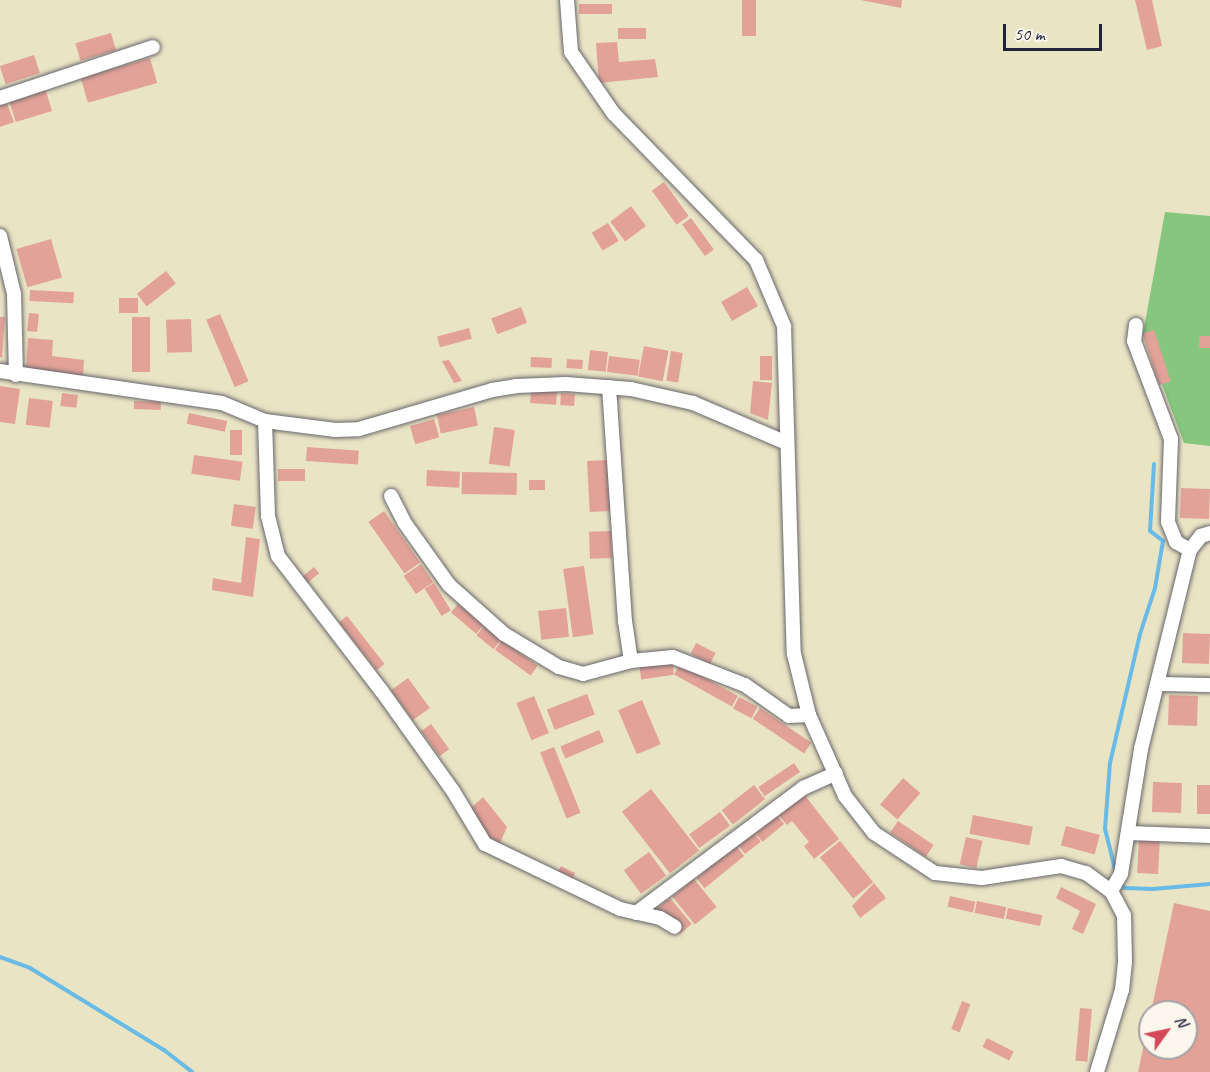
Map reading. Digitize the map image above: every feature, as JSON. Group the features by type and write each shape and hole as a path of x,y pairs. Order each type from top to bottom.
{"street":[{"path":"567,0 571,52 614,114 756,260 784,326 794,654 809,715 850,806 865,825 935,873 970,879 1061,866 1116,883"},
{"path":"0,98 153,47"},
{"path":"0,236 15,294 16,375"},
{"path":"1136,325 1134,341 1171,439 1168,522 1176,542 1190,550"},
{"path":"0,371 222,403 265,421 348,430 492,390 541,384 609,387 693,403 787,443"},
{"path":"609,387 625,621 631,661"},
{"path":"265,421 268,516 278,556 388,699 453,791 485,844 620,909 660,918 675,927"},
{"path":"391,496 404,522 449,585 504,633 559,667 583,674 631,661 673,657 745,685 789,716 809,715"},
{"path":"1097,1072 1122,990 1125,962 1124,915 1116,883 1128,833 1141,749 1190,550 1201,536 1210,533"},
{"path":"1158,684 1210,685"},
{"path":"636,913 803,788 836,773"},
{"path":"1128,833 1210,836"}],"green space":[{"path":"1165,212 1210,216 1210,446 1184,443 1143,334"}],"building":[{"path":"742,0 756,0 756,36 742,36"},
{"path":"861,0 902,0 901,8"},
{"path":"1135,0 1152,0 1162,46 1147,50"},
{"path":"579,4 612,4 612,14 579,14"},
{"path":"618,28 646,28 646,39 618,39"},
{"path":"111,33 116,50 80,61 75,43"},
{"path":"617,42 619,62 655,59 658,77 599,83 596,43"},
{"path":"34,55 40,73 6,84 0,66"},
{"path":"150,58 157,83 88,103 81,78"},
{"path":"45,88 52,111 16,122 9,99"},
{"path":"6,101 14,122 0,127 0,103"},
{"path":"664,182 689,216 677,225 652,191"},
{"path":"631,206 646,226 625,242 610,222"},
{"path":"691,218 714,250 705,256 682,224"},
{"path":"608,223 619,241 603,251 592,233"},
{"path":"51,239 62,277 27,287 16,249"},
{"path":"166,271 176,284 147,306 137,294"},
{"path":"747,287 758,306 732,321 721,302"},
{"path":"30,290 74,292 73,303 29,301"},
{"path":"119,298 138,298 138,313 119,313"},
{"path":"521,307 527,323 497,334 491,318"},
{"path":"29,313 39,314 37,332 27,331"},
{"path":"220,314 249,381 235,387 206,320"},
{"path":"0,317 5,317 2,358 0,357"},
{"path":"132,317 150,317 150,372 132,372"},
{"path":"191,319 192,352 167,353 166,320"},
{"path":"469,328 472,339 440,347 437,337"},
{"path":"1154,330 1171,381 1159,385 1143,334"},
{"path":"1199,336 1210,336 1210,348 1199,348"},
{"path":"28,338 53,340 52,356 84,360 83,376 26,371"},
{"path":"644,346 669,351 663,381 638,376"},
{"path":"590,350 608,352 606,372 588,370"},
{"path":"671,351 683,353 678,383 666,381"},
{"path":"609,356 640,360 638,376 607,372"},
{"path":"760,356 772,356 772,380 760,380"},
{"path":"531,357 552,358 551,368 530,367"},
{"path":"567,359 583,360 582,369 566,368"},
{"path":"449,360 462,381 454,383 442,361"},
{"path":"753,381 772,383 768,420 750,413"},
{"path":"0,386 20,389 15,424 0,422"},
{"path":"531,390 557,392 556,405 530,403"},
{"path":"62,393 78,395 76,408 60,406"},
{"path":"561,393 575,394 574,406 560,405"},
{"path":"29,398 53,401 50,428 26,425"},
{"path":"134,401 161,402 161,410 134,409"},
{"path":"474,407 478,426 441,433 437,415"},
{"path":"189,413 227,421 225,432 187,424"},
{"path":"434,419 439,437 415,444 410,426"},
{"path":"494,427 515,430 510,467 489,464"},
{"path":"230,430 242,430 242,455 230,455"},
{"path":"307,447 359,451 358,465 306,461"},
{"path":"194,455 243,462 240,481 191,474"},
{"path":"608,460 611,511 590,512 587,461"},
{"path":"278,469 305,469 305,481 278,481"},
{"path":"427,470 460,472 459,488 426,486"},
{"path":"462,472 517,473 517,495 462,494"},
{"path":"529,480 545,480 545,490 529,490"},
{"path":"1181,488 1210,489 1209,519 1180,518"},
{"path":"234,504 256,507 253,529 231,526"},
{"path":"384,511 420,563 405,574 368,522"},
{"path":"611,531 612,558 590,559 589,532"},
{"path":"246,537 260,539 253,597 212,590 213,578 241,583"},
{"path":"421,564 433,582 416,594 404,576"},
{"path":"584,566 594,634 573,637 563,569"},
{"path":"314,567 319,573 307,583 302,577"},
{"path":"434,583 451,610 442,616 425,589"},
{"path":"458,604 483,625 476,634 451,612"},
{"path":"566,608 569,637 541,640 538,611"},
{"path":"347,616 385,664 377,670 339,622"},
{"path":"484,626 501,640 494,649 476,635"},
{"path":"1183,633 1210,634 1209,664 1182,663"},
{"path":"502,640 538,666 531,676 495,650"},
{"path":"696,643 716,653 710,664 691,654"},
{"path":"672,661 674,675 641,679 639,666"},
{"path":"680,664 738,696 732,706 674,674"},
{"path":"408,678 430,708 413,720 391,690"},
{"path":"587,694 595,715 555,730 547,709"},
{"path":"1169,695 1198,696 1197,726 1168,725"},
{"path":"534,696 549,733 531,740 516,703"},
{"path":"739,697 758,707 751,718 733,708"},
{"path":"642,700 661,744 637,754 618,710"},
{"path":"760,708 811,743 804,753 753,719"},
{"path":"431,724 449,749 440,756 421,731"},
{"path":"599,730 604,742 565,758 560,746"},
{"path":"554,747 581,813 567,818 540,753"},
{"path":"794,763 800,772 765,796 758,787"},
{"path":"903,778 920,793 897,820 880,804"},
{"path":"1153,782 1182,783 1181,813 1152,812"},
{"path":"754,785 765,799 733,824 722,810"},
{"path":"1197,785 1210,785 1210,814 1197,814"},
{"path":"651,789 699,850 670,873 622,812"},
{"path":"803,793 839,839 814,859 804,846 809,842 792,821 787,825 777,813"},
{"path":"483,797 507,827 500,843 487,836 471,808"},
{"path":"720,812 730,826 699,848 689,834"},
{"path":"776,814 784,824 762,842 754,832"},
{"path":"973,815 1033,827 1029,845 969,834"},
{"path":"898,821 934,845 926,857 890,833"},
{"path":"1066,826 1100,835 1095,854 1061,845"},
{"path":"754,833 761,842 745,854 738,845"},
{"path":"966,837 983,841 976,868 960,864"},
{"path":"1139,837 1160,838 1158,874 1137,873"},
{"path":"840,841 873,882 853,899 820,857"},
{"path":"736,846 744,856 705,888 696,878"},
{"path":"649,852 666,875 641,894 624,870"},
{"path":"561,866 575,873 571,882 556,875"},
{"path":"694,879 717,907 695,925 672,897"},
{"path":"874,883 886,898 860,918 852,906"},
{"path":"1061,887 1096,904 1083,934 1072,929 1080,911 1056,898"},
{"path":"950,896 975,902 973,913 948,907"},
{"path":"670,898 692,924 680,934 658,908"},
{"path":"977,901 1006,907 1004,919 975,913"},
{"path":"1174,903 1210,911 1210,1072 1138,1072 1141,1060 1198,1060 1198,1000 1154,1000"},
{"path":"1008,908 1042,915 1040,926 1006,919"},
{"path":"962,1001 970,1004 960,1032 951,1029"},
{"path":"1080,1008 1092,1009 1087,1062 1075,1061"},
{"path":"987,1038 1014,1052 1009,1061 982,1047"}],"waterway":[{"path":"1117,877 1105,829 1110,763 1140,634 1155,588 1163,541 1150,531 1154,464"},
{"path":"1121,883 1124,888 1153,889 1210,884"},
{"path":"0,957 30,968 164,1050 192,1072"}]}
